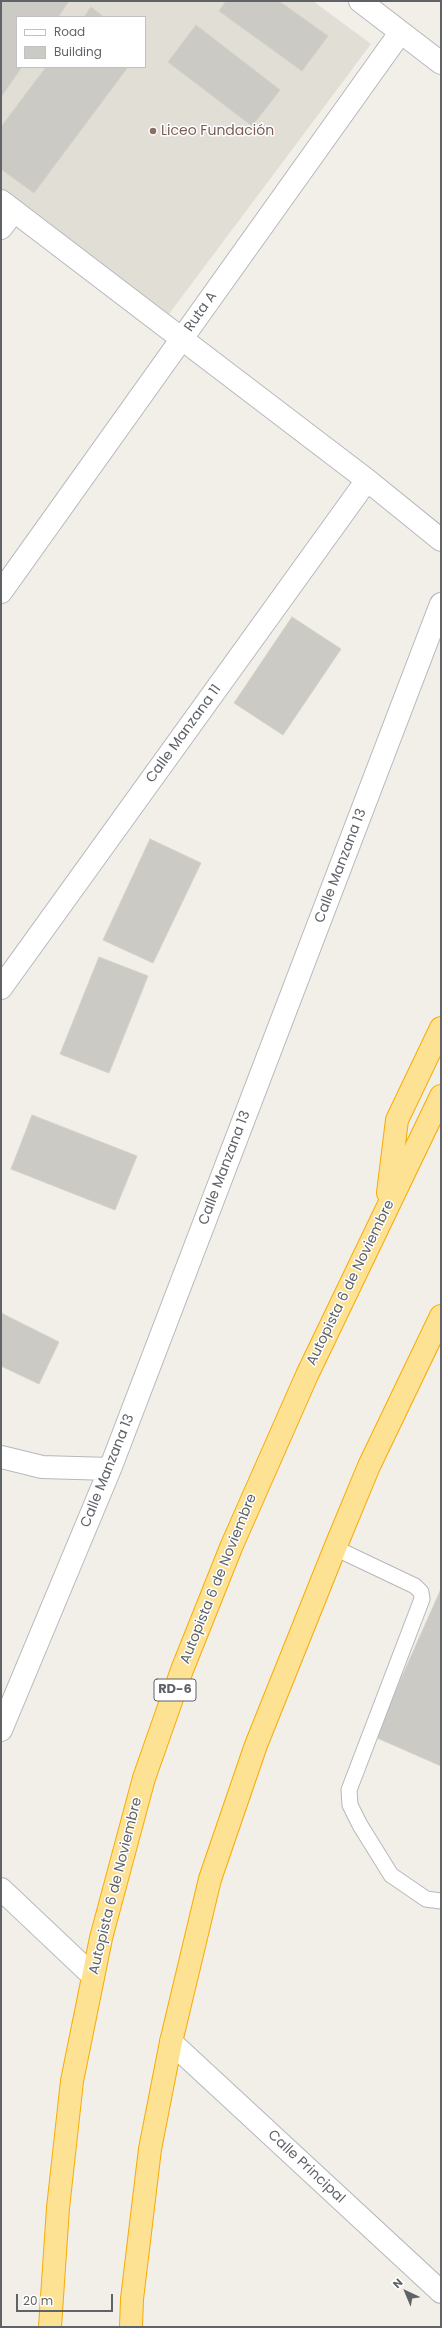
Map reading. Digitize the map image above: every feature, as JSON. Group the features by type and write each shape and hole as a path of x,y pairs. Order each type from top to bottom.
{"highway":[{"path":"386,1210 396,1120 441,1028"},
{"name":"Autopista 6 de Noviembre","path":"50,2327 58,2208 72,2081 101,1938 144,1778 182,1670 232,1545 301,1390 441,1096"},
{"path":"131,2327 132,2299 150,2149 170,2042 210,1879 256,1745 335,1548 369,1466 441,1316"}],"street":[{"path":"360,1 441,63"},
{"name":"Ruta A","path":"1,592 400,33"},
{"path":"1,228 7,206 367,480 441,540"},
{"name":"Calle Manzana 11","path":"1,988 367,480"},
{"name":"Calle Manzana 13","path":"1,1730 110,1469 441,604"},
{"path":"1,1457 42,1467 110,1469"},
{"path":"5,1901 93,1976"},
{"name":"Calle Principal","path":"170,2042 441,2292"}],"lane":[{"path":"335,1548 415,1586 422,1592 422,1599 349,1790 350,1805 360,1825 391,1874 426,1898 441,1902"}],"shaded area":[{"name":"Liceo Fundación","path":"1,1 313,1 371,44 166,318 1,196"}],"building":[{"path":"1,1 69,1 59,16 16,16 16,68 21,68 1,97"},
{"path":"226,1 279,1 328,36 302,71 219,11"},
{"path":"91,7 103,16 85,16"},
{"path":"196,25 280,90 252,126 168,62"},
{"path":"45,68 127,68 34,193 1,169 1,127"},
{"path":"292,617 341,649 283,735 234,703"},
{"path":"150,839 201,863 153,963 103,940"},
{"path":"99,957 148,976 109,1073 60,1054"},
{"path":"32,1115 137,1156 115,1210 11,1169"},
{"path":"1,1313 59,1342 39,1384 1,1366"},
{"path":"441,1589 441,1766 375,1737"}],"place":[{"name":"Liceo Fundación","path":"153,131"}]}
